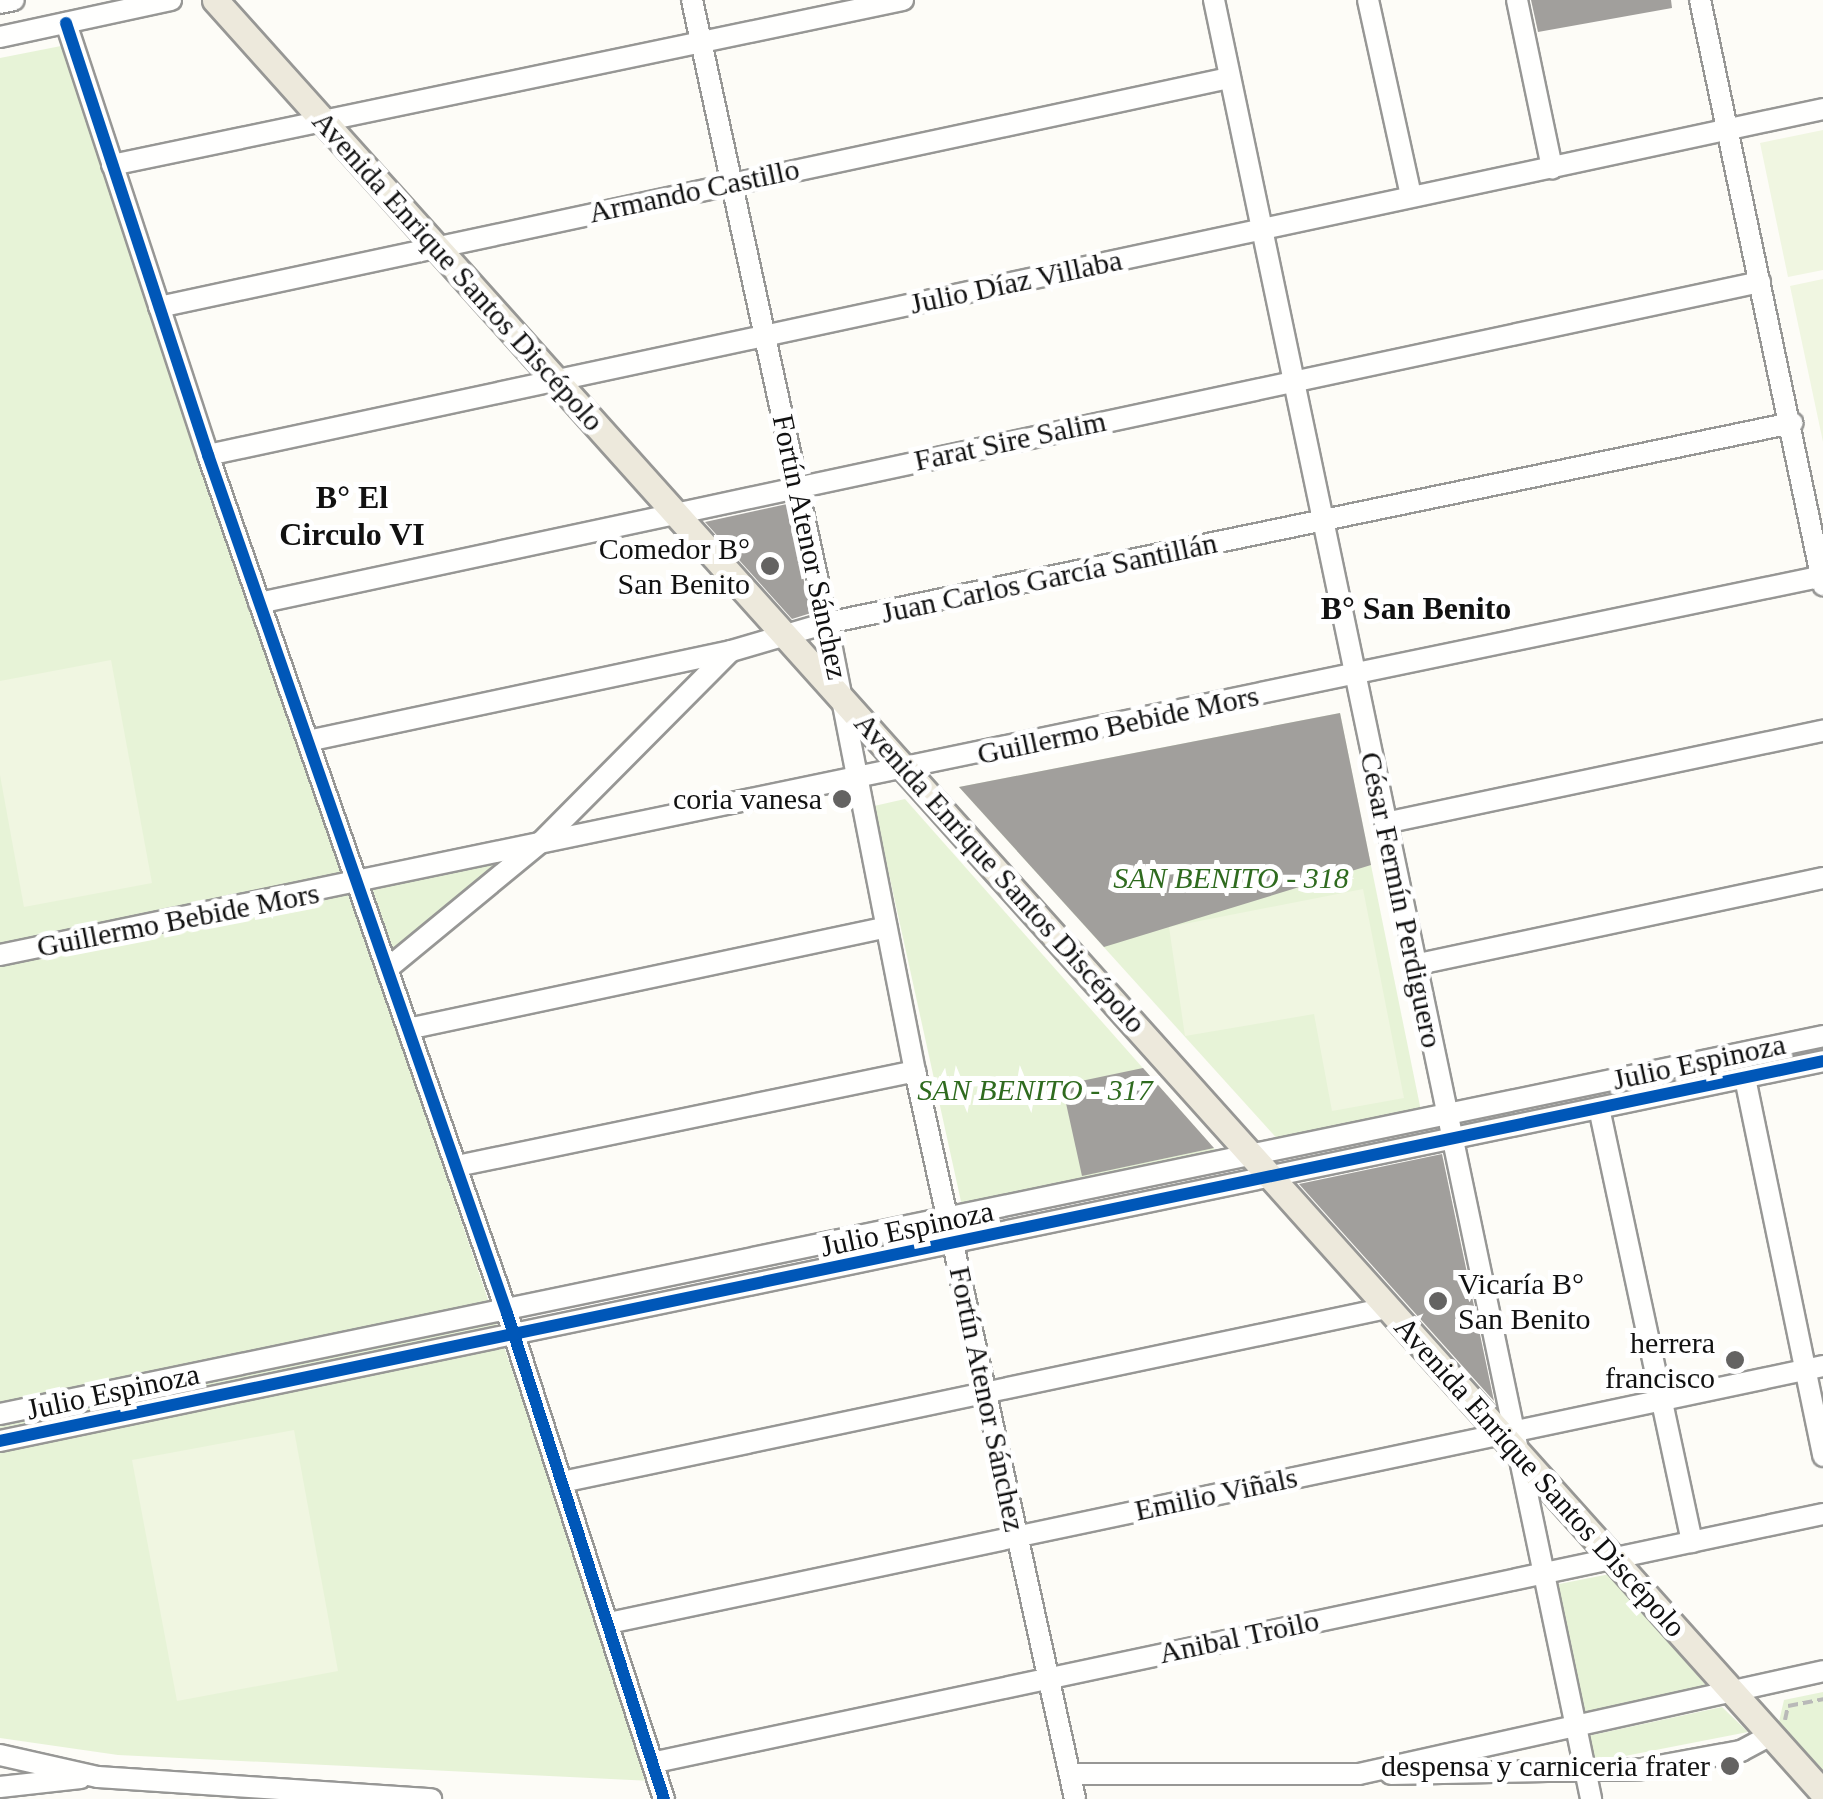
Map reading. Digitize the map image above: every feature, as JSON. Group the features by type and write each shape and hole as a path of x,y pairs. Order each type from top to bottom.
{"main road":[{"name":"Avenida Enrique Santos Discépolo","path":"215,0 910,770 1387,1308 1505,1431 1521,1460 1732,1690 1778,1730 1823,1793"}],"street":[{"path":"0,3 14,0"},
{"path":"0,37 171,0"},
{"name":"Fortín Atenor Sánchez","path":"692,0 828,624 914,1071 1075,1799"},
{"path":"112,165 903,0"},
{"name":"César Fermín Perdiguero","path":"1214,0 1445,1114 1505,1431"},
{"path":"1368,0 1410,196"},
{"path":"1517,0 1552,168"},
{"path":"1700,0 1822,579"},
{"path":"66,23 208,455 507,1313 656,1762 664,1799"},
{"name":"Armando Castillo","path":"158,307 1230,78"},
{"name":"Julio Díaz Villaba","path":"208,455 1823,110"},
{"name":"Farat Sire Salim","path":"260,603 1760,282"},
{"name":"Juan Carlos García Santillán","path":"308,741 731,651 784,633 1792,423"},
{"name":"Guillermo Bebide Mors","path":"0,955 356,885 540,842 910,770 1822,579"},
{"path":"387,970 540,842 731,651"},
{"path":"1384,823 1823,731"},
{"path":"1414,965 1823,878"},
{"path":"408,1029 886,928"},
{"name":"Julio Espinoza","path":"0,1441 953,1246 1263,1166 1445,1114 1823,1036"},
{"name":"Julio Espinoza","path":"0,1414 948,1221 1263,1166 1450,1139 1823,1062"},
{"path":"456,1166 914,1071"},
{"path":"1745,1078 1814,1368 1823,1456"},
{"path":"1599,1108 1692,1542"},
{"path":"562,1482 1387,1308"},
{"name":"Emilio Viñals","path":"610,1623 1814,1368"},
{"path":"1521,1460 1591,1799"},
{"name":"Anibal Troilo","path":"656,1762 1823,1514"},
{"path":"1359,1774 1823,1671"},
{"path":"1070,1774 1584,1772 1712,1759 1778,1730"},
{"path":"0,1755 98,1777 431,1799"},
{"path":"0,1787 98,1777"}],"path":[{"path":"1778,1730 1788,1706 1823,1699"}],"green space":[{"path":"61,46 652,1781 118,1755 0,1738 0,58"},
{"path":"1823,130 1823,270 1788,277 1760,143"},
{"path":"1823,279 1823,442 1790,286"},
{"path":"111,660 152,883 24,907 0,775 0,681"},
{"name":"SAN BENITO - 318","path":"1340,713 1421,1111 1281,1143 959,787"},
{"name":"SAN BENITO - 317","path":"905,799 1218,1153 962,1206 874,806"},
{"path":"521,853 391,963 363,888"},
{"path":"1363,889 1404,1098 1332,1111 1314,1014 1185,1036 1169,927"},
{"path":"294,1430 338,1671 177,1701 132,1460"},
{"path":"1610,1574 1710,1690 1575,1720 1549,1586"},
{"path":"1823,1692 1823,1777 1778,1726 1784,1700"},
{"path":"1722,1707 1748,1732 1589,1763 1583,1737"}],"building":[{"path":"1531,0 1671,0 1672,8 1538,32"},
{"name":"Comedor B° San Benito","path":"787,504 811,613 792,619 705,522"},
{"path":"1340,713 1371,865 1104,947 959,787"},
{"path":"1143,1068 1214,1148 1082,1176 1062,1085"},
{"name":"Vicaría B° San Benito","path":"1442,1154 1494,1401 1299,1184"}],"cycle path":[{"path":"66,23 208,455 507,1313 664,1799"},
{"path":"0,1441 1823,1061"}],"place":[{"name":"Comedor B° San Benito","path":"770,566"},
{"name":"coria vanesa","path":"842,799"},
{"name":"Vicaría B° San Benito","path":"1438,1301"},
{"name":"herrera francisco","path":"1735,1360"},
{"name":"despensa y carniceria frater","path":"1730,1766"}],"district":[{"name":"B° El Circulo VI","path":"352,516"},
{"name":"B° San Benito","path":"1416,608"}]}
